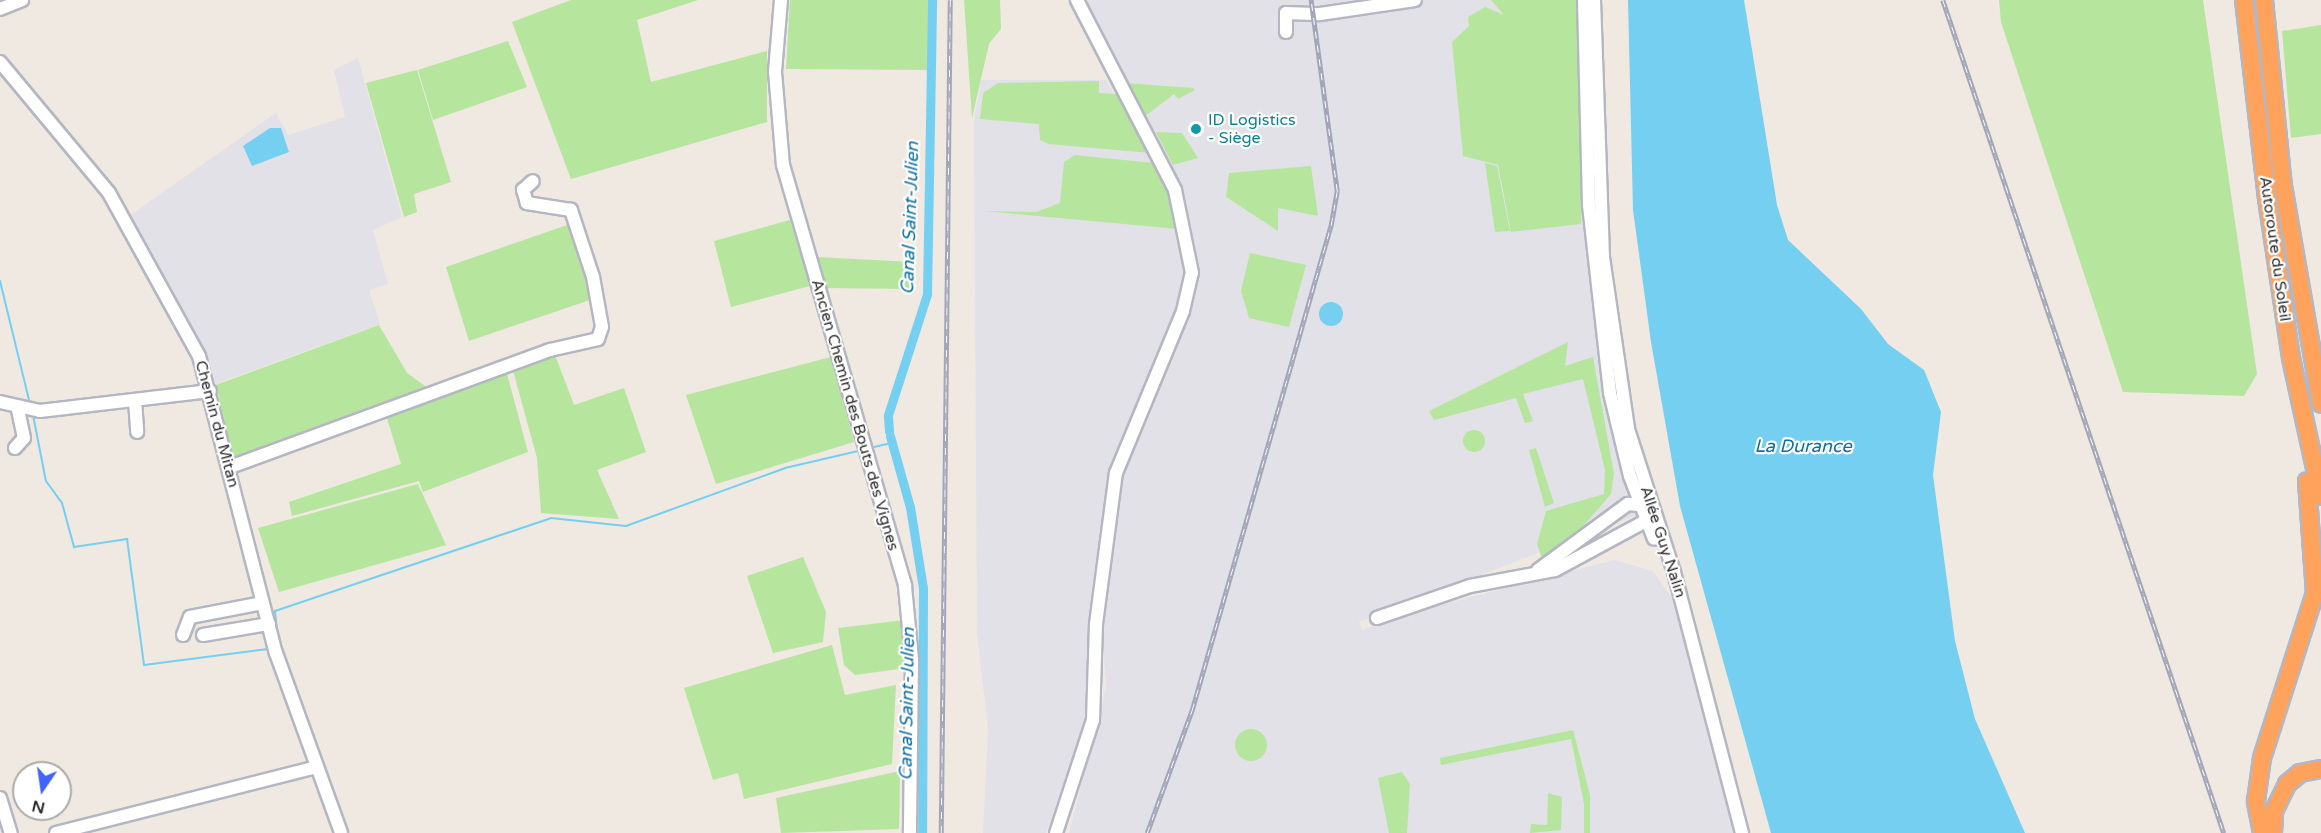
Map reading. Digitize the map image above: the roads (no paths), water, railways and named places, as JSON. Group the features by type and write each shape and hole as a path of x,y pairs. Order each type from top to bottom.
{"highway":[{"name":"Autoroute du Soleil","path":"2244,0 2291,358 2321,496"},
{"name":"Autoroute du Soleil","path":"2264,0 2283,186 2321,404"},
{"path":"2262,833 2256,801 2262,758 2315,593 2313,508 2292,400 2291,358"},
{"path":"2273,833 2274,811 2287,784 2300,773 2321,769"}],"street":[{"path":"0,9 22,0"},
{"name":"Ancien Chemin des Bouts des Vignes","path":"781,0 775,72 783,165 907,595 912,660 910,833"},
{"path":"1056,833 1093,720 1097,663 1096,624 1116,473 1183,311 1192,273 1175,190 1077,0"},
{"path":"1286,32 1286,13 1320,14 1415,0"},
{"name":"Allée Guy Nalin","path":"1584,0 1595,276 1614,413 1643,514 1684,609"},
{"name":"Allée Guy Nalin","path":"1594,0 1603,257 1628,429 1643,514 1684,609"},
{"name":"Chemin du Mitan","path":"0,62 109,193 186,326 210,391 269,624 341,833"},
{"path":"230,467 550,350 598,339 602,327 593,277 571,210 527,203 523,190 533,181"},
{"path":"0,402 18,409 55,411 210,391"},
{"path":"135,400 137,432"},
{"path":"15,448 24,438 18,409"},
{"path":"1537,571 1555,570 1643,514"},
{"path":"1377,618 1537,571 1643,514"},
{"path":"183,635 190,617 263,603"},
{"path":"1684,609 1742,833"},
{"path":"202,635 269,624"},
{"path":"56,833 317,767"},
{"path":"0,798 10,833"}],"water":[{"name":"La Durance","path":"1628,0 1744,0 1777,205 1788,240 1861,309 1888,344 1924,370 1941,412 1933,475 1955,641 1975,719 2025,833 1771,833 1680,506 1651,342 1633,210"},
{"path":"270,128 281,128 289,152 252,166 243,146"},
{"path":"1331,302 1336,303 1342,309 1342,319 1336,325 1331,326 1326,325 1320,319 1319,314 1320,309 1326,303"}],"waterway":[{"name":"Canal Saint-Julien","path":"889,431 888,415 927,294 932,0"},
{"path":"0,281 30,404"},
{"path":"33,415 46,481 62,503 74,547 127,539 144,665 268,649"},
{"name":"Canal Saint-Julien","path":"890,436 910,507 923,588 922,833"},
{"path":"874,447 892,443"},
{"path":"279,645 275,611 551,518 626,526 785,468 858,451"}],"railway":[{"path":"941,833 950,0"},
{"path":"1147,833 1192,710 1331,225 1337,191 1311,0"},
{"path":"1943,0 2224,833"}],"place":[{"name":"ID Logistics - Siège","path":"1196,129"}]}
